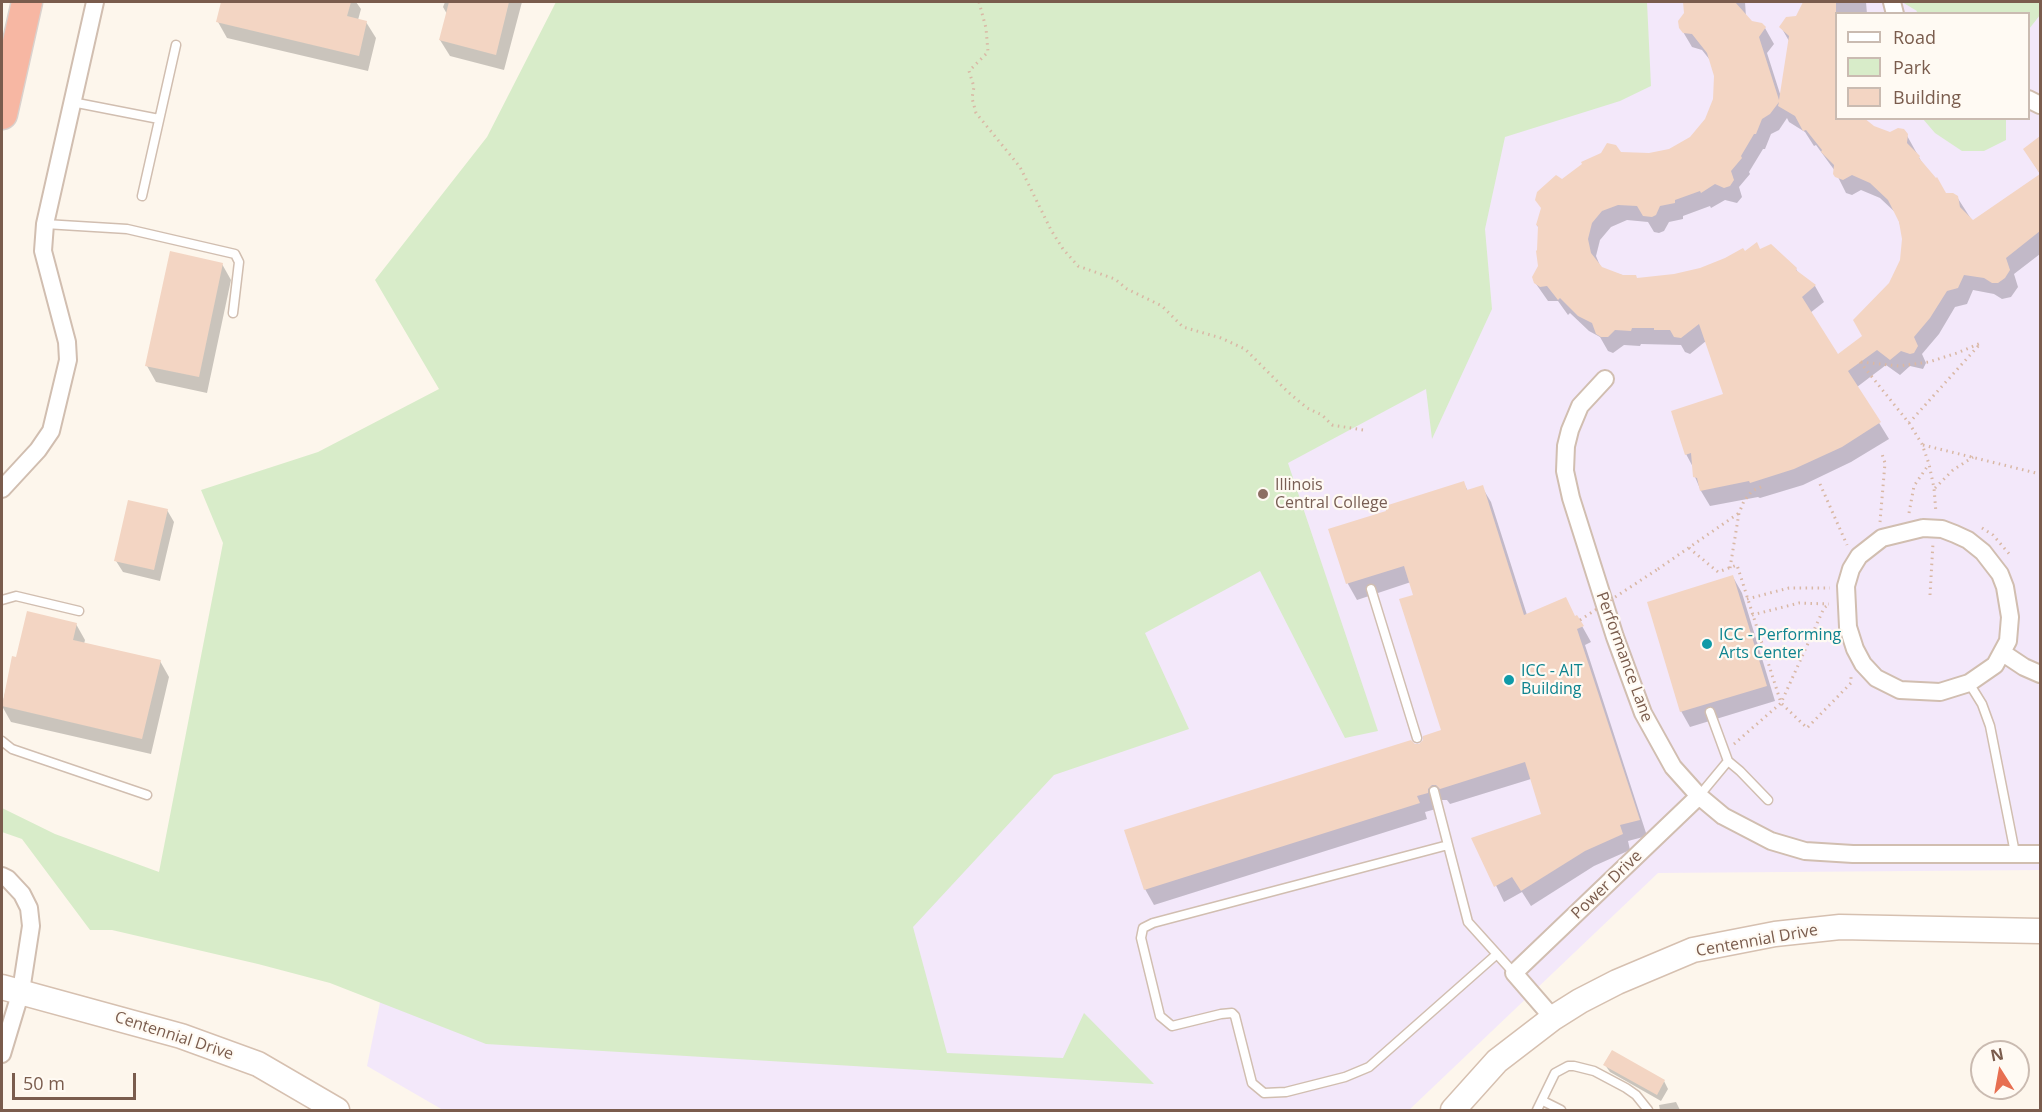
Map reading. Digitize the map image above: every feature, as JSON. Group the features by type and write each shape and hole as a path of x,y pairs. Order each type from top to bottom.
{"highway":[{"path":"2,114 27,2"}],"main road":[{"name":"Centennial Drive","path":"1453,1110 1497,1061 1552,1018 1617,982 1693,950 1774,934 1840,927 2040,931"},
{"name":"Centennial Drive","path":"11,989 181,1036 258,1064 337,1110"}],"street":[{"path":"2,489 38,450 51,431 68,360 67,342 43,251 45,224 95,2"},
{"name":"Performance Lane","path":"1605,379 1580,406 1570,430 1566,446 1565,471 1571,498 1615,637 1642,713 1673,767 1699,796 1723,816 1771,841 1805,851 1853,854 2040,854"},
{"path":"1934,528 1968,540 1983,552 2000,574 2005,587 2010,617 2008,641 2003,653 1995,665 1969,683 1940,692 1900,690 1876,678 1863,664 1848,627 1846,586 1851,569 1859,556 1882,538 1913,530 1934,528"},
{"path":"2003,653 2024,667 2040,674"},
{"name":"Power Drive","path":"1514,973 1699,796"},
{"path":"2,876 8,879 21,894 29,908 31,926 11,989 2,1054"},
{"path":"1514,973 1552,1018"}],"lane":[{"path":"142,196 176,45"},
{"path":"72,102 159,119"},
{"path":"45,224 127,229 235,254 239,262 233,313"},
{"path":"1371,589 1417,738"},
{"path":"2,600 16,596 79,611"},
{"path":"1969,683 1982,704 1990,726 2015,854"},
{"path":"1710,712 1726,757 1768,800"},
{"path":"2,741 12,749 147,795"},
{"path":"1699,796 1726,757"},
{"path":"1434,791 1468,922 1514,973"},
{"path":"1448,845 1153,923 1143,928 1141,938 1160,1016 1172,1026 1232,1013 1235,1016 1252,1083 1264,1093 1286,1092 1345,1077 1369,1067 1497,954"},
{"path":"1537,1110 1556,1073 1568,1066 1594,1071 1626,1088 1636,1095 1648,1110"},
{"path":"1543,1101 1561,1110"}],"path":[{"path":"979,2 986,28 988,52 969,71 974,87 972,98 976,113 1020,166 1051,230 1063,249 1078,266 1115,279 1127,290 1162,306 1183,327 1221,338 1245,350 1288,392 1307,408 1322,415 1332,425 1363,430"},
{"path":"1909,423 1981,343 1929,362 1899,366 1860,362 1909,423 1922,444 1929,464 1936,511 1929,595"},
{"path":"1922,444 2040,474"},
{"path":"1881,451 1885,463 1879,523 1888,519"},
{"path":"1934,488 1972,456"},
{"path":"1915,512 1909,513 1914,486 1929,464"},
{"path":"1820,484 1849,550"},
{"path":"1730,568 1739,513 1744,501 1752,491 1763,486"},
{"path":"1929,511 1944,513"},
{"path":"1580,620 1739,513"},
{"path":"1979,526 1993,535 2011,556"},
{"path":"1689,548 1718,572 1737,566 1781,703 1807,728 1851,683 1851,671"},
{"path":"1830,615 1829,604 1835,580"},
{"path":"1747,599 1789,588 1832,588"},
{"path":"1752,615 1798,603 1829,604"},
{"path":"1726,757 1781,703 1824,608 1829,604"}],"shaded area":[{"name":"Illinois Central College","path":"585,2 2040,2 2040,870 1658,873 1409,1110 443,1110 367,1066"}],"green space":[{"path":"556,2 1647,2 1651,86 1620,101 1505,137 1485,229 1492,309 1432,439 1426,389 1288,463 1378,731 1345,738 1260,571 1145,633 1189,729 1054,775 913,927 947,1053 1063,1058 1084,1013 1154,1084 486,1044 330,983 112,930 90,930 22,839 2,832 2,808 55,834 159,872 223,543 201,490 318,452 439,389 375,280 487,137"},
{"path":"1902,2 2040,2 2040,15 2030,28 2030,12 1917,11"},
{"path":"1924,120 2006,120 2006,140 1984,151 1962,151 1935,133"}],"building":[{"path":"221,2 351,2 347,16 367,21 359,56 216,22"},
{"path":"449,2 509,2 496,55 439,40"},
{"path":"1683,2 1735,2 1752,21 1762,23 1766,27 1759,37 1779,100 1789,36 1779,27 1786,17 1796,16 1803,2 1836,2 1835,120 1866,120 1874,126 1890,132 1898,128 1904,129 1908,134 1907,143 1937,177 1946,193 1958,196 1960,207 1973,220 2040,174 2040,231 2006,258 2010,270 2005,278 1998,283 1992,283 1984,278 1964,275 1958,288 1947,291 1930,318 1914,337 1918,346 1914,353 1901,351 1890,360 1877,350 1848,371 1881,422 1842,447 1794,469 1750,483 1749,481 1700,491 1697,478 1693,477 1691,453 1685,455 1671,411 1723,394 1699,324 1681,338 1674,337 1670,330 1654,330 1654,328 1632,328 1631,331 1615,330 1608,337 1601,337 1596,334 1592,323 1578,316 1560,298 1558,300 1547,286 1540,287 1534,283 1532,277 1538,266 1536,251 1538,226 1536,225 1541,208 1535,200 1537,192 1556,175 1562,179 1582,164 1581,162 1601,153 1607,143 1616,145 1621,152 1649,153 1669,149 1690,137 1705,119 1713,99 1714,76 1707,53 1692,34 1683,33 1678,21 1684,13","holes":["1779,102 1778,106 1795,116 1803,131 1806,130 1822,150 1821,152 1834,165 1835,177 1843,180 1852,175 1870,183 1888,200 1899,222 1902,239 1900,260 1889,283 1853,320 1862,336 1838,354 1802,297 1816,285 1796,270 1797,268 1771,244 1760,249 1757,242 1745,251 1743,248 1700,268 1674,274 1637,278 1636,275 1623,275 1602,267 1591,253 1588,239 1592,223 1602,211 1618,205 1637,206 1643,216 1652,217 1656,215 1660,206 1675,203 1675,200 1700,191 1701,193 1715,184 1724,188 1730,186 1734,180 1731,171 1742,158 1741,156 1756,134 1762,119 1770,114"]},
{"path":"2040,136 2040,174 2023,149"},
{"path":"170,251 223,263 199,377 145,366"},
{"name":"ICC - AIT Building","path":"1464,481 1467,490 1483,485 1524,615 1566,597 1575,616 1577,615 1584,626 1577,629 1640,820 1620,825 1623,834 1585,851 1521,891 1512,877 1494,887 1471,838 1541,814 1525,762 1440,789 1432,785 1428,793 1417,796 1420,803 1144,890 1124,830 1411,740 1419,744 1423,736 1441,730 1399,599 1413,595 1404,566 1346,584 1328,529 1386,511 1385,506"},
{"path":"128,500 168,509 154,570 114,561"},
{"name":"ICC - Performing Arts Center","path":"1733,575 1767,686 1680,712 1647,602"},
{"path":"27,611 77,623 73,640 161,660 142,739 2,706 12,656 16,657"},
{"path":"1612,1050 1665,1080 1657,1095 1603,1065"}],"place":[{"name":"Illinois Central College","path":"1263,494"},
{"name":"ICC - Performing Arts Center","path":"1707,644"},
{"name":"ICC - AIT Building","path":"1509,680"}]}
